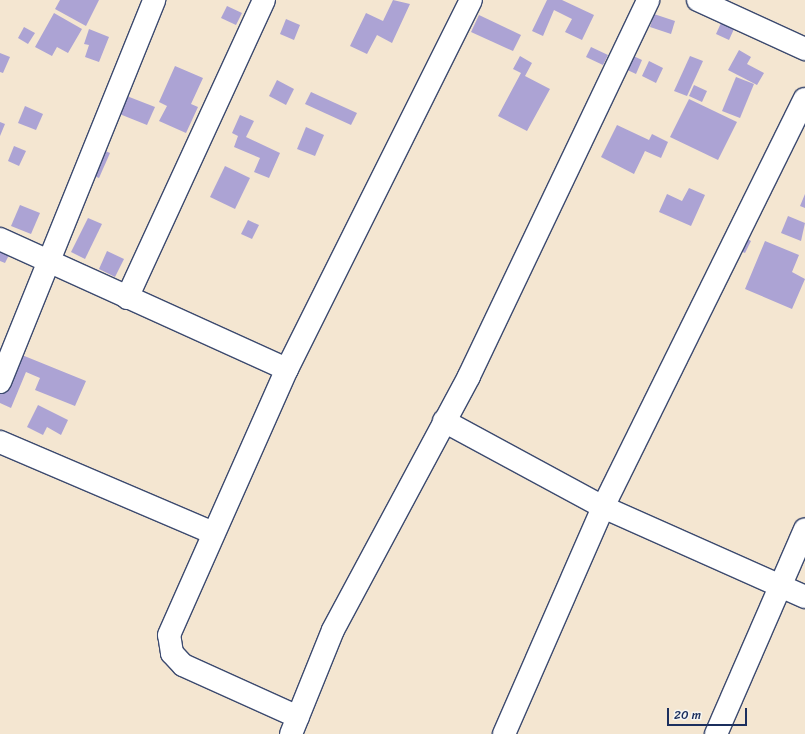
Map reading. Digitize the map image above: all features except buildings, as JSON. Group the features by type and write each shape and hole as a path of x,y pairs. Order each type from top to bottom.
{"street":[{"path":"0,382 154,0"},
{"path":"127,298 264,0"},
{"path":"471,0 287,369 169,635 172,653 182,665 295,725 333,630 469,376 648,0"},
{"path":"698,0 805,49"},
{"path":"504,734 603,507 805,99"},
{"path":"0,239 127,298 287,369"},
{"path":"444,421 603,507 780,584 805,597"},
{"path":"0,442 213,533"},
{"path":"716,734 805,529"}]}
